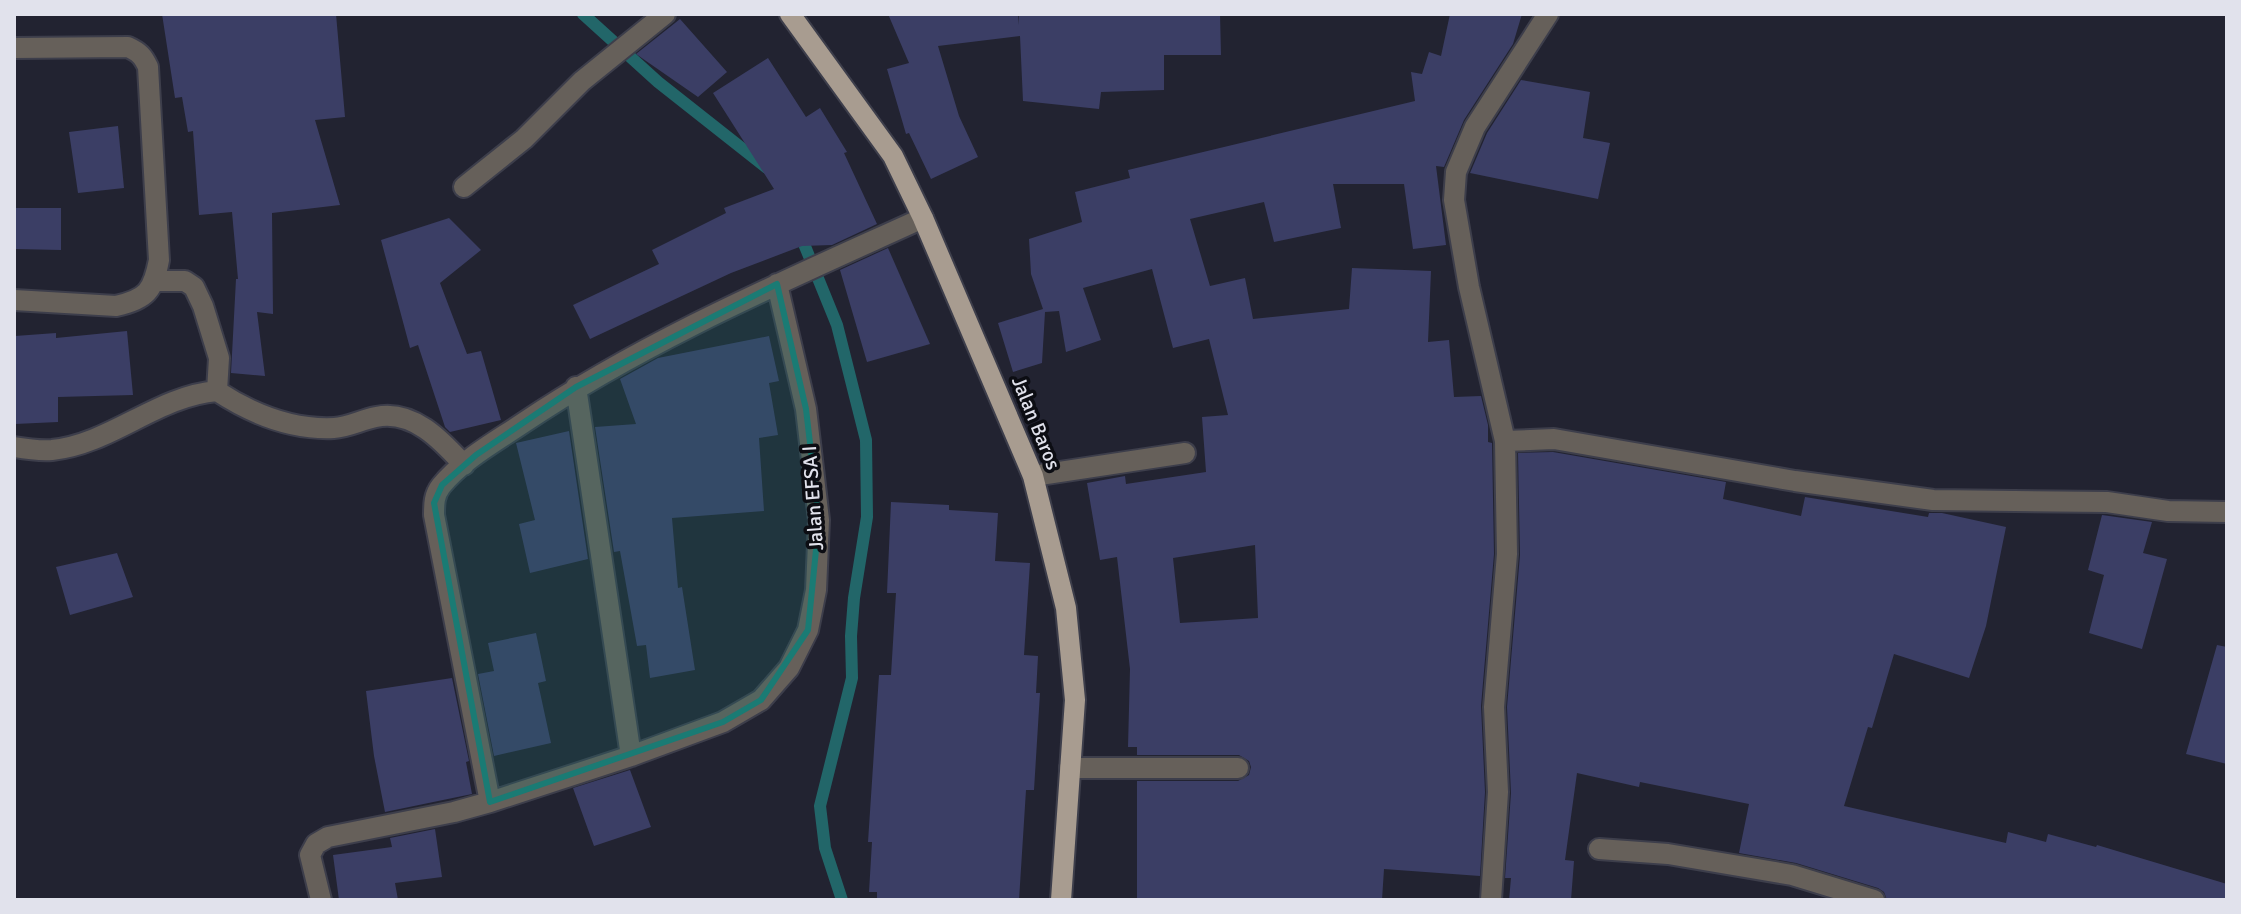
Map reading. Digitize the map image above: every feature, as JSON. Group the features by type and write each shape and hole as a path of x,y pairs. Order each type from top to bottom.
{"main road":[{"name":"Jalan Baros","path":"790,14 893,156 923,218 1033,476 1066,608 1075,700 1061,900"}],"street":[{"path":"464,187 524,139 582,81 665,14"},
{"path":"1491,900 1498,792 1494,707 1507,554 1505,441 1469,287 1454,200 1456,172 1475,127 1548,14"},
{"path":"14,48 128,47 144,58 148,67 159,260 150,291 116,306 14,300"},
{"path":"490,802 434,515 437,493 442,485 464,465 576,387 676,332 923,218"},
{"path":"155,281 185,281 194,287 219,358 217,391"},
{"name":"Jalan EFSA I","path":"321,900 310,855 316,844 328,837 454,812 631,756 723,722 761,700 789,668 808,630 816,590 819,520 806,409 784,281"},
{"path":"576,387 631,756"},
{"path":"14,447 65,448 106,433 182,397 217,391 252,411 298,426 335,428 390,415 405,419 437,436 464,465"},
{"path":"1505,441 1554,439 1795,481 1933,500 2107,502 2168,511 2227,512"},
{"path":"1033,476 1185,453"},
{"path":"1070,768 1238,768"},
{"path":"1599,849 1668,854 1792,875 1874,900"}],"highlighted area":[{"path":"777,284 806,409 819,520 808,630 761,700 723,722 490,802 434,503 442,485 476,455 576,387"}],"building":[{"path":"162,14 336,14 345,117 315,120 340,205 272,213 273,314 257,312 265,376 231,373 238,279 232,212 199,215 193,131 188,132 182,97 175,98"},
{"path":"888,14 1018,14 1019,25 1019,14 1220,14 1221,55 1164,55 1164,90 1101,92 1099,109 1023,101 1020,36 938,46 959,116 978,157 931,179 909,133 906,134 887,69 909,63"},
{"path":"1450,14 1522,14 1513,44 1464,120 1444,167 1436,166 1446,245 1413,249 1404,184 1333,184 1341,228 1274,242 1264,202 1190,219 1210,286 1245,278 1253,319 1349,309 1352,268 1431,271 1428,342 1449,340 1454,397 1481,396 1488,425 1488,442 1492,443 1494,554 1481,706 1485,792 1480,876 1384,869 1382,900 1137,900 1137,781 1238,781 1249,775 1251,767 1249,761 1239,755 1137,755 1137,747 1128,747 1130,669 1117,557 1100,560 1087,483 1125,476 1126,484 1206,472 1202,417 1228,415 1209,339 1173,348 1152,269 1083,288 1101,340 1066,352 1059,311 1045,312 1042,363 1013,372 998,323 1043,309 1031,274 1029,239 1082,222 1075,192 1130,178 1128,170 1415,101 1411,72 1422,74 1429,52 1441,56","holes":["1255,545 1258,618 1180,623 1173,558"]},
{"path":"680,19 727,72 698,97 636,54"},
{"path":"768,58 806,117 820,108 847,152 844,153 877,224 832,245 802,246 731,273 590,339 573,305 659,264 652,250 726,213 724,208 774,189 713,93"},
{"path":"1521,80 1590,92 1583,138 1610,143 1598,199 1470,173 1487,133"},
{"path":"118,126 124,188 78,193 69,132"},
{"path":"15,208 61,208 61,250 15,249"},
{"path":"449,218 481,250 440,283 467,354 481,351 501,420 450,432 445,427 418,345 410,348 381,240"},
{"path":"888,248 930,344 867,362 840,270"},
{"path":"127,331 133,395 58,397 58,422 15,424 15,336 56,333 56,338"},
{"path":"769,336 779,381 769,383 778,435 759,438 764,511 672,518 678,588 682,587 695,670 650,678 646,645 637,646 620,551 614,552 595,427 636,424 620,379 658,358"},
{"path":"569,431 588,559 530,573 519,524 535,520 516,443"},
{"path":"1553,452 1726,482 1723,499 1801,516 1805,497 1928,517 1929,513 1942,513 2006,527 1986,626 1969,678 1894,654 1844,806 2006,843 2008,832 2046,842 2048,834 2097,845 2227,884 2227,900 1887,900 1878,888 1796,863 1739,853 1749,804 1640,782 1639,787 1577,773 1565,860 1574,861 1571,900 1509,900 1511,878 1505,878 1511,793 1507,707 1520,555 1518,453"},
{"path":"891,502 949,505 949,510 998,513 995,561 1030,563 1024,655 1038,656 1036,693 1040,693 1034,790 1026,790 1019,900 877,900 877,892 869,892 872,842 868,842 879,675 891,675 896,593 887,593"},
{"path":"2102,515 2152,522 2143,553 2167,559 2142,649 2089,633 2104,575 2088,570"},
{"path":"117,553 133,597 70,615 56,567"},
{"path":"536,633 546,681 538,683 551,743 494,756 478,674 494,671 488,643"},
{"path":"2217,645 2227,647 2227,764 2186,754"},
{"path":"452,678 469,761 466,762 472,794 385,812 366,691"},
{"path":"630,770 651,827 594,846 573,788"},
{"path":"435,829 442,877 395,883 398,900 339,900 333,855 392,847 390,838"}],"waterway":[{"path":"583,14 658,82 767,168"},
{"path":"800,234 837,325 866,440 867,517 854,598 852,678 820,806 825,848 842,900"}]}
